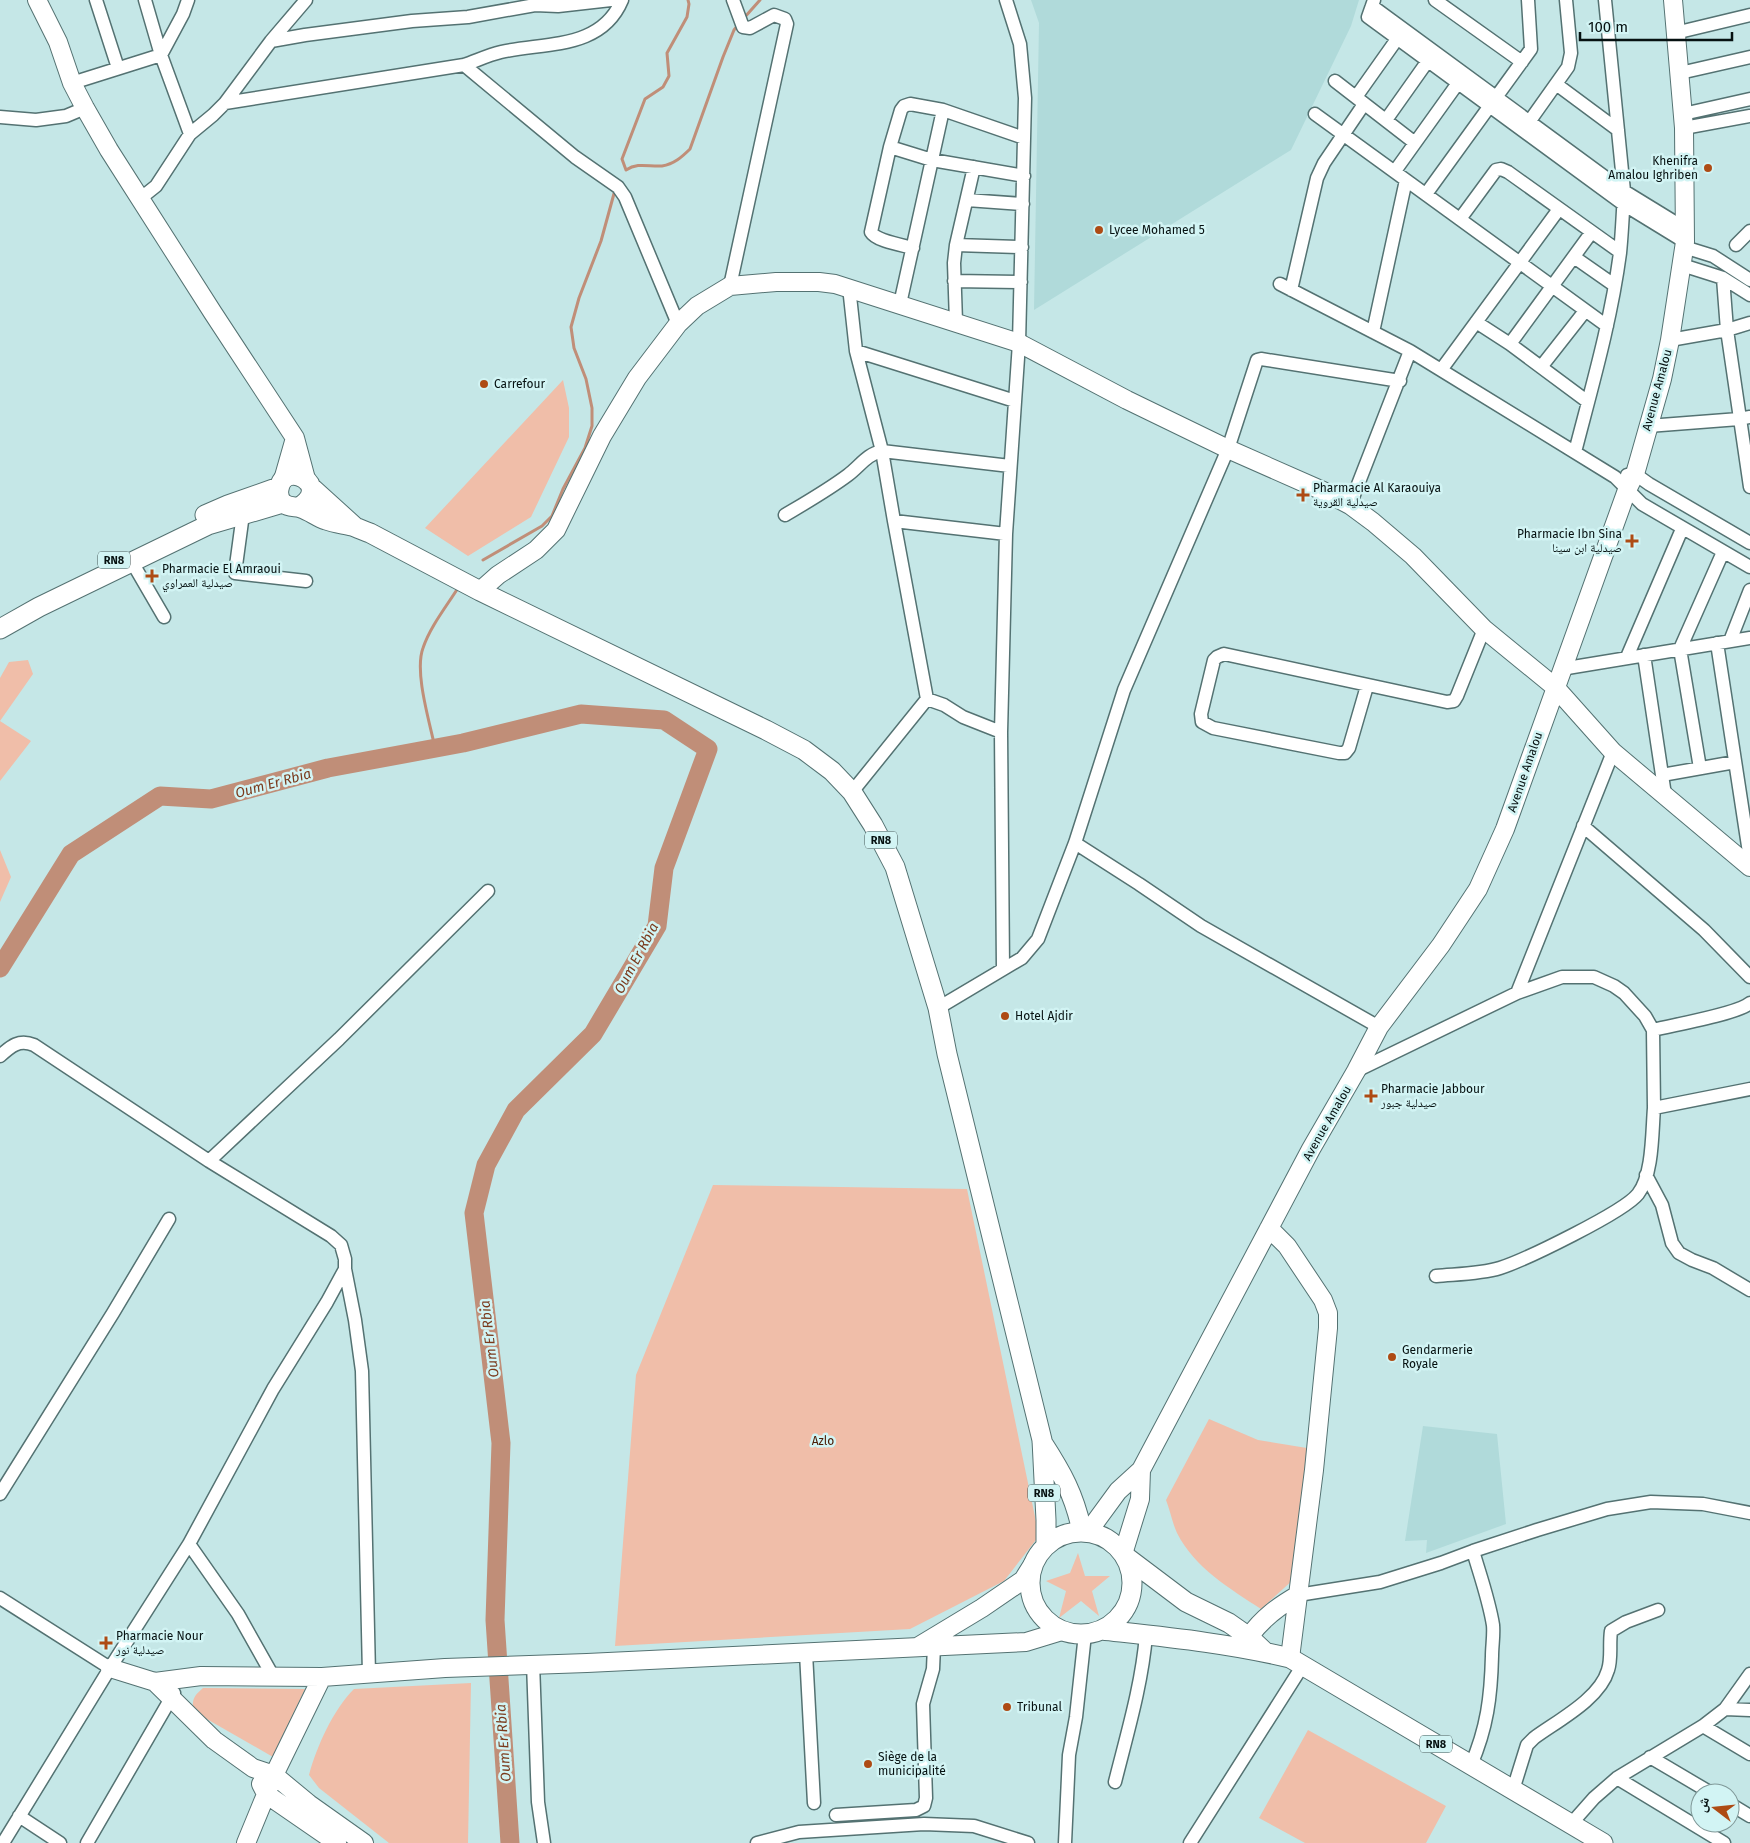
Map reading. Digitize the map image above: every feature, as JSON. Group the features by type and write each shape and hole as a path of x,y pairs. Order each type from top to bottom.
{"main road":[{"name":"RN8","path":"286,494 290,475 299,475 354,526 480,591 691,692 804,750 832,771 852,792 874,825 895,867 938,1008 947,1054 1042,1440 1046,1545"},
{"path":"286,494 307,503 311,495 309,483"},
{"name":"RN8","path":"0,629 37,603 228,504 286,494 327,521 354,526"},
{"name":"RN8","path":"0,617 132,562 208,525 243,514 286,494"},
{"name":"RN8","path":"1042,1440 1065,1478 1085,1532 1105,1537 1124,1555 1186,1602 1229,1623 1250,1637 1266,1652"},
{"path":"1062,1631 1048,1622 1037,1610 1031,1596 1030,1580 1033,1564 1038,1554 1046,1545 1062,1535 1085,1532"},
{"path":"1093,1632 1114,1622 1124,1611 1130,1598 1131,1576 1124,1555"},
{"name":"RN8","path":"1062,1631 1073,1634 1093,1632 1146,1634 1188,1639 1266,1652 1296,1662 1603,1843"}],"street":[{"path":"96,0 118,68"},
{"path":"144,0 161,55 190,134"},
{"path":"72,83 161,55 183,14 188,0"},
{"path":"141,198 160,180 190,134 225,103 271,41 306,0"},
{"path":"271,41 412,21 468,16 535,2 567,5 611,0"},
{"path":"225,103 464,65 500,52 574,41 598,30 615,16 622,0"},
{"path":"730,286 787,24 785,19 774,15 750,28 743,27 733,0"},
{"path":"1004,968 1001,732 1006,534 1019,343 1025,98 1020,44 1006,0"},
{"path":"1435,0 1522,62"},
{"path":"1426,194 1531,49 1528,0"},
{"path":"1529,122 1568,67 1571,53 1566,0"},
{"path":"1575,452 1607,326 1620,252 1624,198 1605,0"},
{"name":"Avenue Amalou","path":"1141,1470 1311,1149 1356,1072 1379,1027 1441,945 1478,889 1505,829 1625,480 1648,426 1662,379 1670,340 1685,239 1684,121 1673,0"},
{"path":"42,1 72,83 85,108 109,150 212,313 295,438 309,483"},
{"path":"1373,3 1400,34 1492,102 1624,198 1750,280"},
{"path":"1675,33 1750,15"},
{"path":"1400,34 1360,100 1343,134 1324,163 1317,178 1286,287 1410,352 1575,452 1625,480 1649,484 1750,543"},
{"path":"1431,56 1458,83 1529,122 1624,198"},
{"path":"1386,120 1431,56"},
{"path":"1680,73 1750,57"},
{"path":"464,65 576,158 618,187 625,197 678,324"},
{"path":"1335,81 1416,143"},
{"path":"1395,171 1458,83"},
{"path":"1556,84 1618,130"},
{"path":"1684,121 1750,99"},
{"path":"913,248 878,239 872,236 871,232 890,147 900,110 904,106 910,104 943,110 1024,138"},
{"path":"0,117 36,120 66,116 85,108"},
{"path":"900,304 943,110"},
{"path":"1315,114 1607,326"},
{"path":"1684,121 1750,116"},
{"path":"890,147 932,160 1024,176"},
{"path":"956,322 954,281 956,245 974,168"},
{"path":"1460,219 1496,170 1501,169 1508,172 1620,252"},
{"path":"1373,332 1406,180"},
{"path":"967,200 1023,204"},
{"path":"1441,370 1559,208"},
{"path":"1736,245 1750,231"},
{"path":"1510,344 1591,233"},
{"path":"956,245 1022,247"},
{"path":"1574,257 1614,286"},
{"path":"1682,265 1723,278 1750,296"},
{"path":"1723,278 1727,330 1744,418 1750,487"},
{"path":"954,281 1021,282"},
{"path":"480,591 498,575 536,550 556,530 602,436 637,378 678,324 698,306 730,286 776,282 819,282 849,287 1019,343 1127,400 1350,505 1413,556 1484,628 1555,687 1614,752 1665,796 1749,863"},
{"path":"849,287 856,351 882,451 927,699 852,792"},
{"path":"1541,367 1585,311"},
{"path":"1476,322 1510,344 1588,402"},
{"path":"1670,340 1727,330 1750,323"},
{"path":"856,351 1015,401"},
{"path":"1350,505 1410,352"},
{"path":"938,1008 1022,958 1038,939 1075,843 1124,690 1228,449 1257,360 1261,359 1400,381"},
{"path":"1648,426 1744,418"},
{"path":"286,494 295,438"},
{"path":"785,515 850,474 874,452 882,451 1010,466"},
{"path":"1625,480 1642,504 1750,567"},
{"path":"243,514 235,573 306,581"},
{"path":"894,521 1006,534"},
{"path":"1627,657 1682,529"},
{"path":"1700,768 1680,649 1723,552"},
{"path":"132,562 164,617"},
{"path":"1730,641 1750,590"},
{"path":"1368,686 1349,748 1345,753 1213,728 1202,722 1202,714 1214,660 1220,655 1228,655 1447,702 1454,701 1484,628"},
{"path":"1561,669 1750,638"},
{"path":"1717,643 1749,863"},
{"path":"1644,654 1665,796"},
{"path":"927,699 944,705 963,717 1001,732"},
{"path":"1517,993 1614,752"},
{"path":"1662,775 1735,762"},
{"path":"1583,826 1704,930 1750,977"},
{"path":"1075,843 1200,926 1379,1027"},
{"path":"209,1161 339,1039 488,891"},
{"path":"1356,1072 1517,993 1562,977 1594,977 1614,986 1624,993 1645,1016 1653,1030 1654,1108 1646,1175 1638,1194 1630,1202 1599,1220 1518,1261 1499,1268 1436,1276"},
{"path":"1653,1030 1731,1012 1750,1003"},
{"path":"0,1056 14,1044 27,1042 34,1045 209,1161 341,1244 362,1371 369,1674"},
{"path":"1654,1108 1750,1089"},
{"path":"1646,1175 1662,1205 1672,1243 1679,1253 1713,1268 1750,1290"},
{"path":"0,1494 113,1313 169,1218"},
{"path":"1190,1843 1296,1662 1298,1595 1328,1340 1328,1313 1323,1300 1287,1246 1269,1228"},
{"path":"3,1843 110,1668 189,1544 273,1389 327,1302 345,1269"},
{"path":"1085,1532 1118,1491 1141,1470"},
{"path":"1124,1555 1140,1499 1141,1470"},
{"path":"1250,1637 1255,1628 1277,1607 1298,1595 1380,1582 1607,1509 1651,1502 1703,1504 1750,1512"},
{"path":"189,1544 238,1614 274,1678"},
{"path":"1471,1765 1481,1741 1487,1713 1491,1683 1493,1627 1473,1551"},
{"path":"926,1647 1024,1580 1033,1564"},
{"path":"0,1598 110,1668 154,1682 201,1676 322,1677 464,1667 1026,1642 1062,1631"},
{"path":"1514,1790 1527,1745 1600,1688 1608,1672 1611,1632 1626,1622 1658,1610"},
{"path":"1067,1842 1069,1755 1093,1632"},
{"path":"1115,1782 1142,1663 1146,1634"},
{"path":"836,1815 916,1810 924,1806 926,1798 923,1704 933,1669 926,1647"},
{"path":"806,1653 814,1803"},
{"path":"527,1664 538,1802 544,1843"},
{"path":"1571,1824 1594,1798 1617,1778 1703,1726 1725,1709 1750,1674"},
{"path":"246,1843 274,1775 322,1677"},
{"path":"87,1843 172,1699 180,1679"},
{"path":"154,1682 214,1740 253,1768 274,1775 309,1804 364,1843"},
{"path":"1725,1709 1750,1710"},
{"path":"1703,1726 1750,1754"},
{"path":"1650,1757 1694,1783"},
{"path":"253,1768 266,1794 337,1843"},
{"path":"1617,1778 1716,1841"},
{"path":"19,1816 60,1843"},
{"path":"758,1843 799,1832 924,1824 974,1826 1028,1843"}],"shaded area":[{"name":"Lycee Mohamed 5","path":"1031,0 1359,0 1351,26 1291,150 1034,310 1039,23"},
{"path":"1423,1426 1497,1434 1506,1524 1426,1553 1427,1540 1405,1541"}],"green space":[{"path":"563,380 569,408 569,437 531,517 468,556 425,528"},
{"path":"28,660 33,674 0,721 0,678 9,662"},
{"path":"0,721 31,741 0,781"},
{"path":"0,850 11,877 0,902"},
{"name":"Azlo","path":"713,1185 967,1189 1039,1536 1004,1581 910,1629 615,1646 636,1375"},
{"path":"1209,1419 1258,1440 1313,1449 1294,1579 1261,1609 1214,1576 1193,1557 1177,1533 1166,1500"},
{"path":"1078,1553 1085,1576 1110,1576 1092,1591 1099,1616 1081,1601 1059,1618 1066,1591 1046,1581 1070,1573"},
{"path":"471,1683 468,1843 389,1843 319,1788 309,1775 316,1752 327,1729 339,1707 354,1689"},
{"path":"203,1688 305,1689 273,1757 198,1714 193,1709 193,1702 196,1695"},
{"path":"1308,1730 1446,1806 1426,1843 1305,1843 1259,1818"}],"waterway":[{"path":"688,0 687,17 667,53 669,76 663,87 645,99 622,159 626,170 639,165 662,166 670,164 678,160 690,149 723,57 738,25"},
{"path":"744,18 760,0"},
{"path":"483,560 542,526 552,516 563,489 585,448 592,426 592,408 586,379 574,348 571,327 579,298 601,241 615,190"},
{"path":"435,748 424,698 420,670 421,658 430,632 458,588"},
{"name":"Oum Er Rbia","path":"0,968 71,854 160,796 211,799 328,768 463,743 581,714 664,720 708,749 664,868 657,926 593,1034 516,1110 486,1165 474,1213 501,1443 495,1620 510,1843"}],"place":[{"name":"Khenifra Amalou Ighriben","path":"1708,168"},
{"name":"Lycee Mohamed 5","path":"1099,230"},
{"name":"Carrefour","path":"484,384"},
{"name":"Pharmacie Al Karaouiya صيدلية القروية","path":"1303,495"},
{"name":"Pharmacie Ibn Sina صيدلية ابن سينا","path":"1632,541"},
{"name":"Pharmacie El Amraoui صيدلية العمراوي","path":"152,576"},
{"name":"Hotel Ajdir","path":"1005,1016"},
{"name":"Pharmacie Jabbour صيدلية جبور","path":"1371,1096"},
{"name":"Gendarmerie Royale","path":"1392,1357"},
{"name":"Pharmacie Nour صيدلية نور","path":"106,1643"},
{"name":"Tribunal","path":"1007,1707"},
{"name":"Siège de la municipalité","path":"868,1764"}]}
